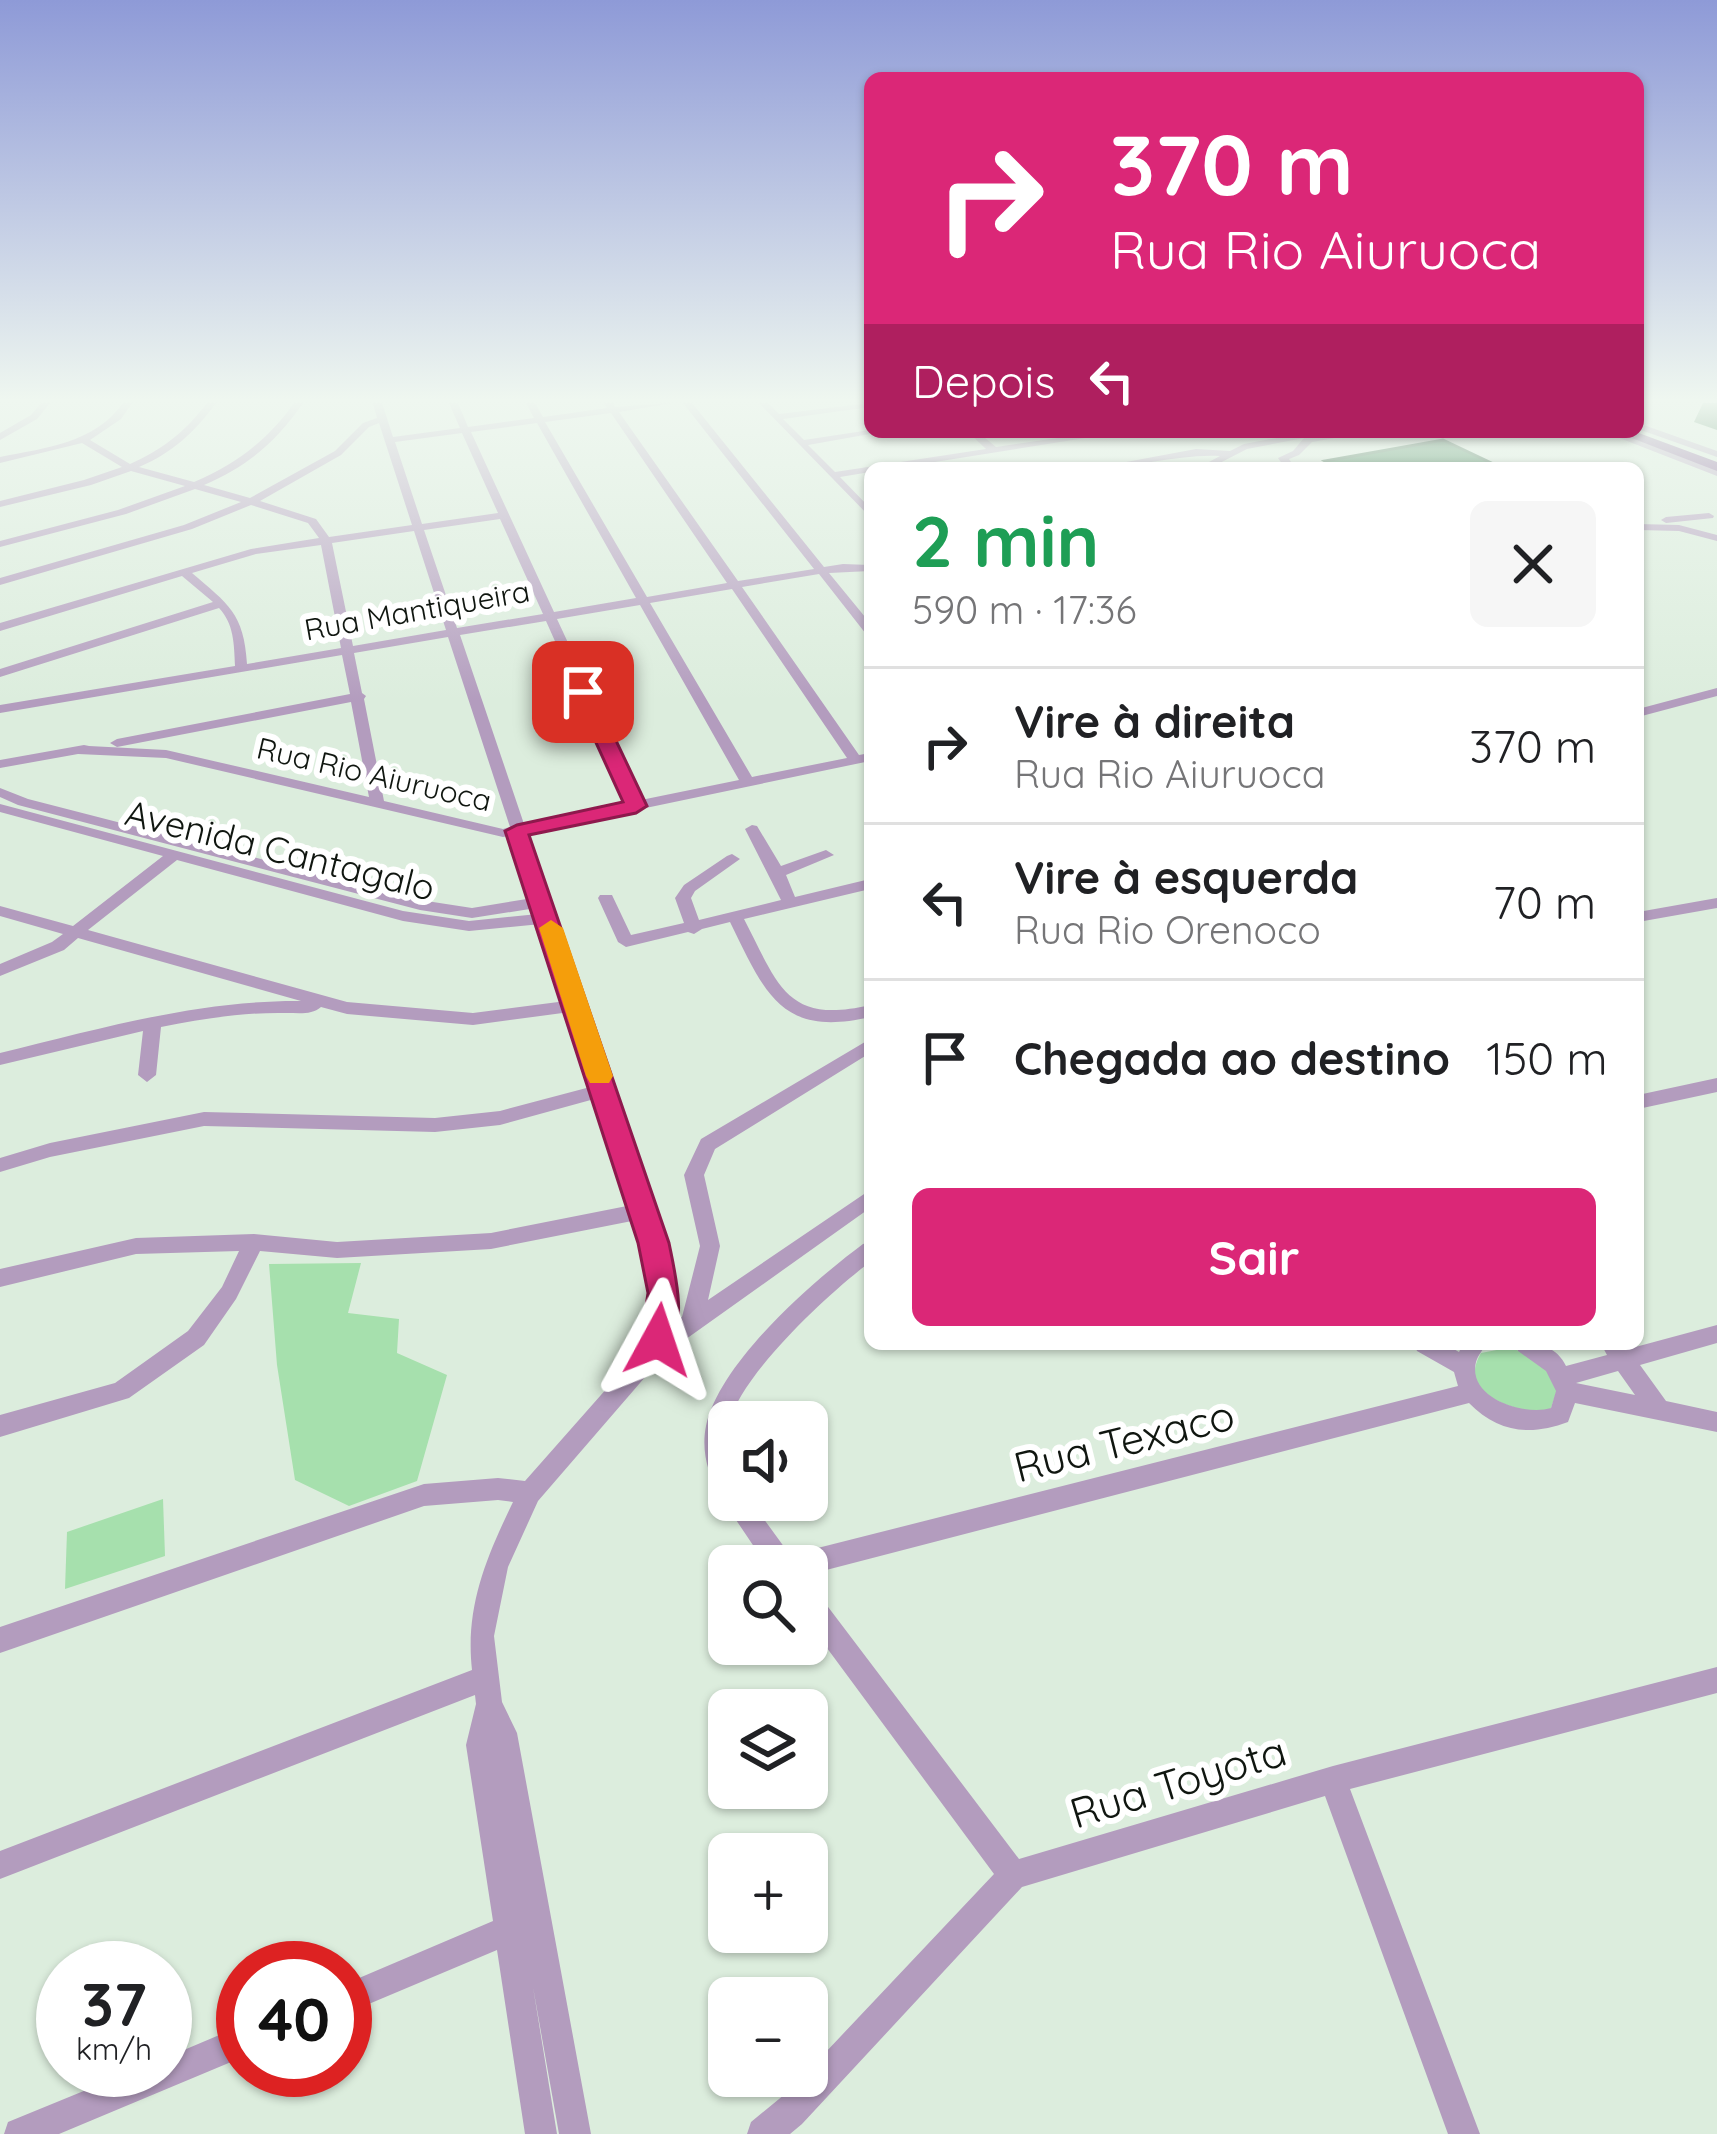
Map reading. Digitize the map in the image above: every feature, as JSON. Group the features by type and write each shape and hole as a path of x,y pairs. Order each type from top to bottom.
{"street":[{"path":"5,540 130,503"},
{"path":"0,582 188,527 248,503"},
{"path":"257,503 312,521 326,539 378,805"},
{"path":"409,503 644,1210 662,1275 657,1347"},
{"path":"498,503 636,806"},
{"path":"587,503 748,783"},
{"path":"677,503 863,759"},
{"path":"766,503 864,624"},
{"path":"0,626 255,551 504,515"},
{"path":"1644,527 1712,526"},
{"path":"1644,527 1712,526"},
{"name":"Rua Mantiqueira","path":"843,567 864,558"},
{"name":"Rua Mantiqueira","path":"0,709 642,599 843,567 864,568"},
{"path":"182,571 234,613 240,625 241,668"},
{"path":"0,673 219,604"},
{"path":"1644,711 1717,692"},
{"path":"0,764 359,696"},
{"name":"Rua Rio Aiuruoca","path":"76,750 166,754 472,827 517,831 863,759"},
{"name":"Avenida Cantagalo","path":"0,792 23,802 420,905 472,913 544,910"},
{"name":"Avenida Cantagalo","path":"0,808 403,916 469,926 544,910"},
{"path":"752,829 790,902"},
{"path":"0,970 44,954 174,855"},
{"path":"776,873 826,855"},
{"path":"694,929 683,898 689,888 732,859"},
{"path":"606,898 626,942 864,885"},
{"path":"1644,916 1717,903"},
{"path":"0,911 347,1008"},
{"path":"735,917 779,999 824,1018 864,1012"},
{"path":"0,1059 153,1024 280,1005 473,1019 577,1005"},
{"path":"147,1075 153,1024"},
{"path":"692,1322 710,1246 694,1175 707,1144 864,1049"},
{"path":"1644,1101 1717,1085"},
{"path":"0,1165 50,1150 204,1120 435,1124 500,1118 604,1090"},
{"path":"574,2134 479,1745 487,1691 481,1636 487,1597 507,1536 530,1493 657,1347 864,1202"},
{"path":"0,1278 136,1246 254,1242 337,1250 491,1241 644,1210"},
{"path":"0,1426 121,1390 196,1338 229,1293 254,1242"},
{"path":"729,1401 797,1311 864,1255"},
{"path":"1644,1347 1717,1334"},
{"path":"1436,1350 1464,1366"},
{"path":"1470,1350 1464,1366 1474,1392 1500,1415 1534,1424 1560,1415 1565,1384 1618,1351 1658,1409"},
{"path":"1537,1350 1565,1384 1717,1422"},
{"name":"Rua Texaco","path":"828,1557 1474,1392"},
{"path":"0,1640 424,1495 498,1489 530,1493"},
{"path":"763,2134 791,2113 1013,1875 828,1628"},
{"name":"Rua Toyota","path":"1013,1875 1333,1780 1717,1680"},
{"path":"0,1864 487,1691"},
{"path":"1333,1780 1463,2134"},
{"path":"372,1988 523,1924"},
{"path":"523,1924 542,2134"},
{"path":"20,2134 216,2052"}],"green space":[{"path":"361,1263 348,1313 399,1319 397,1353 447,1375 417,1481 349,1506 295,1480 277,1365 269,1264"},
{"path":"1517,1350 1547,1368 1557,1390 1551,1408 1542,1414 1516,1408 1481,1390 1475,1368 1481,1353"},
{"path":"163,1499 165,1556 65,1589 67,1532"}],"slow traffic":[{"path":"551,928 600,1076"}],"route":[{"path":"583,692 636,806 517,831 644,1210 664,1293 658,1340"}]}
